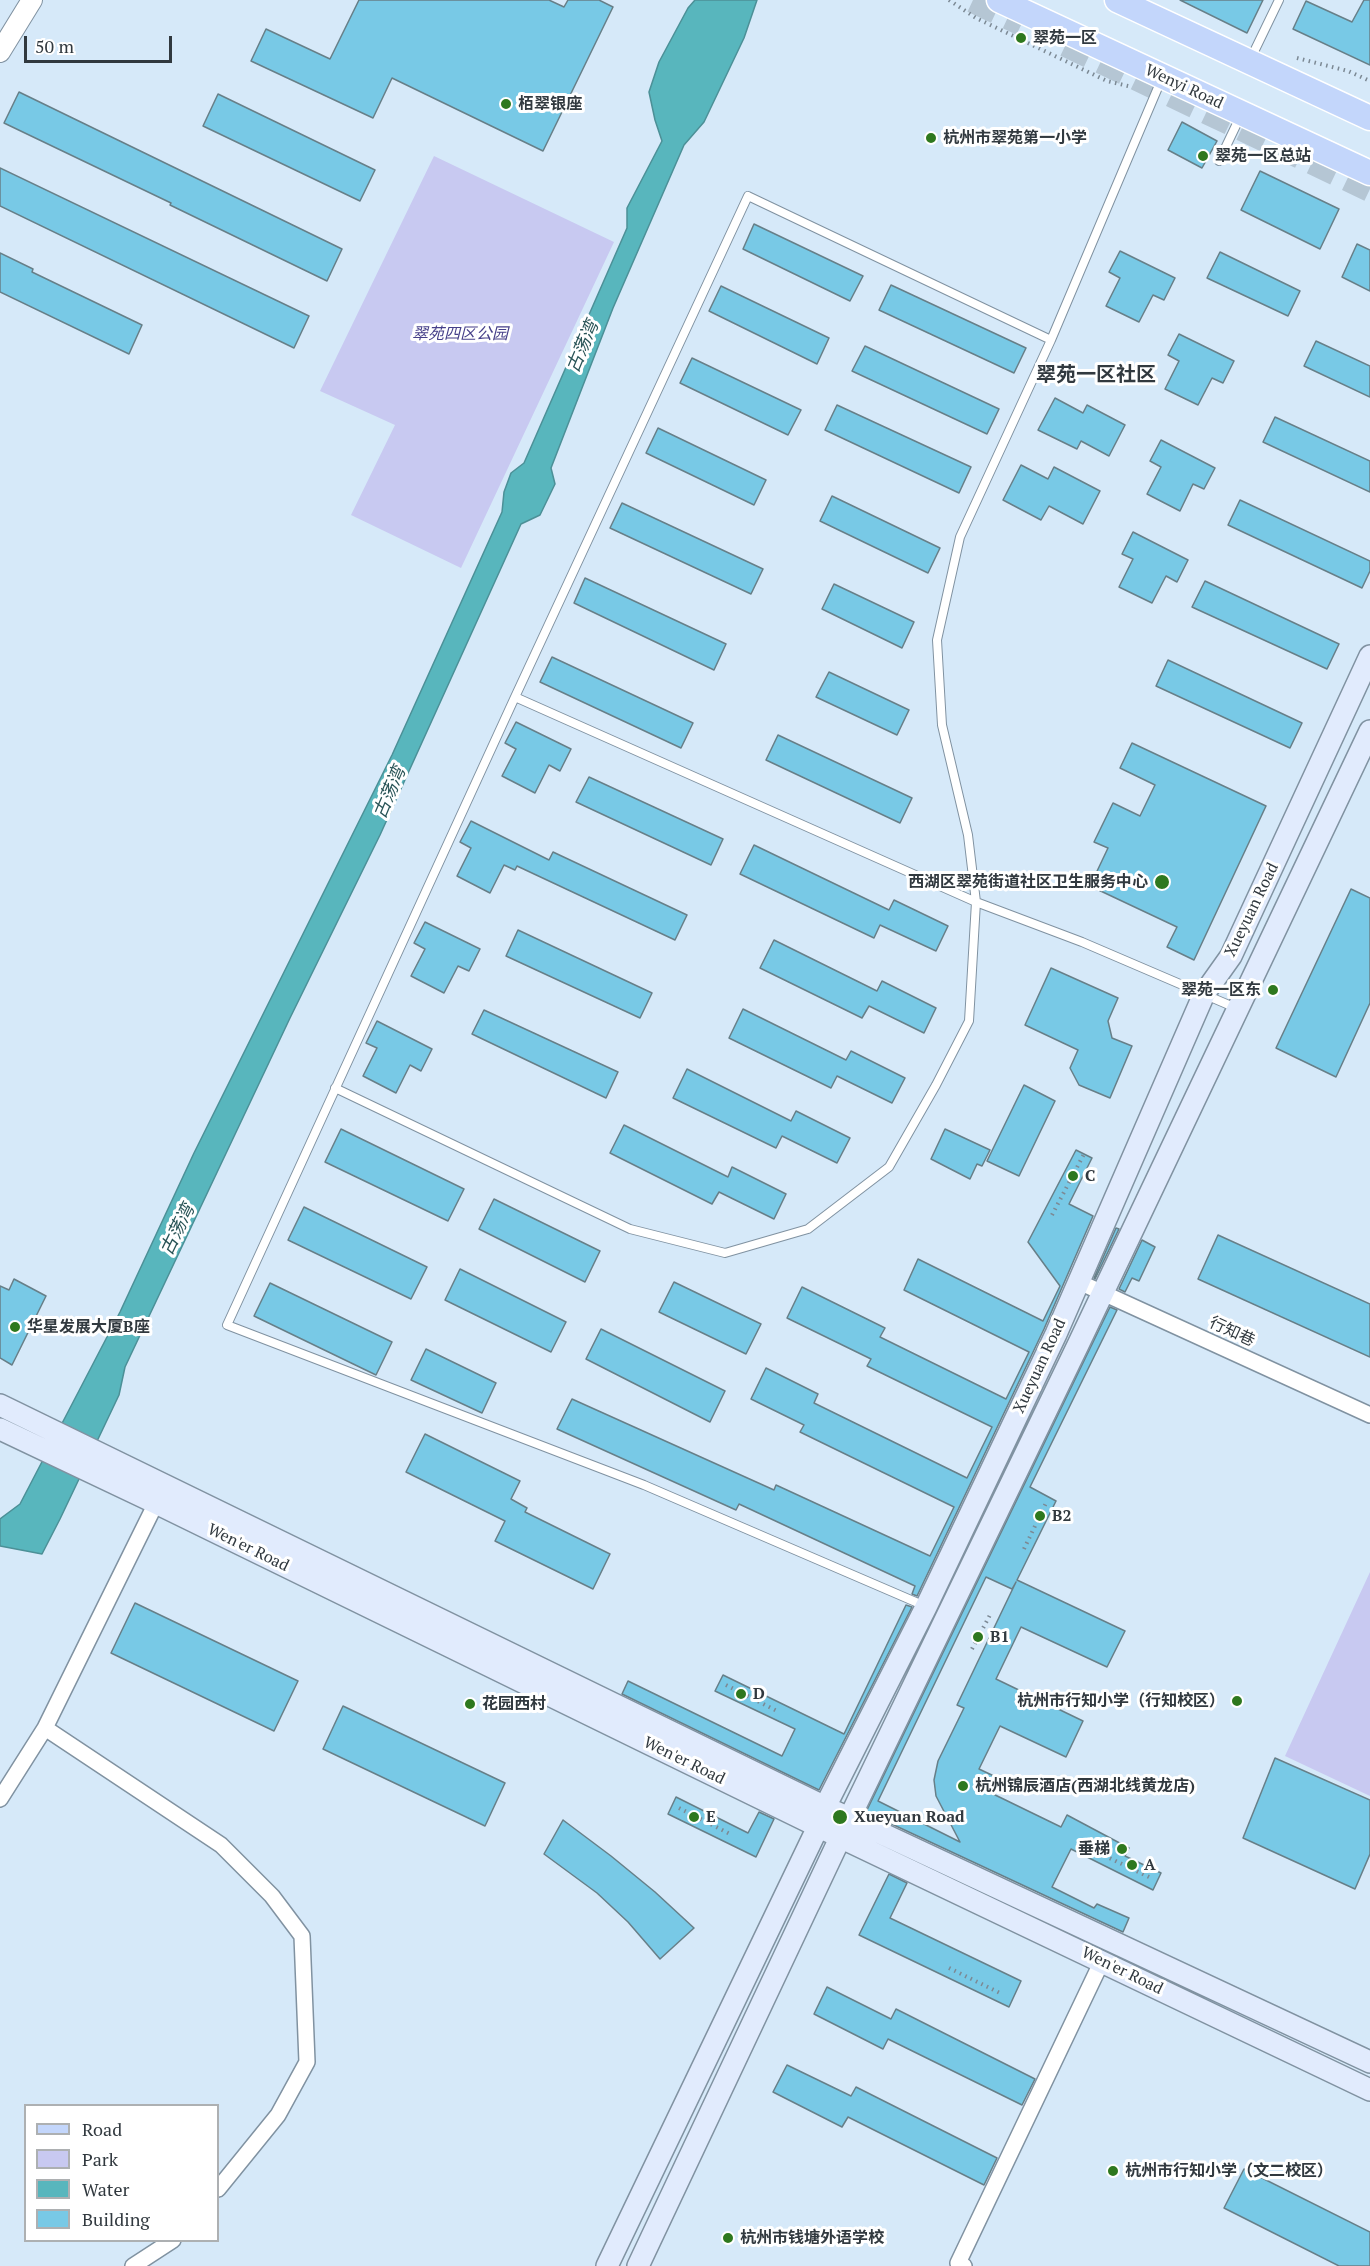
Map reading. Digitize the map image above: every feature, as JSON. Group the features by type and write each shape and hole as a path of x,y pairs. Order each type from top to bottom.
{"main road":[{"name":"Wenyi Road","path":"999,0 1370,173"},
{"path":"1117,0 1370,118"},
{"name":"Xueyuan Road","path":"607,2266 1056,1334 1204,994 1232,956 1370,657"},
{"name":"Xueyuan Road","path":"638,2266 850,1817 1103,1293 1370,731"},
{"name":"Wen'er Road","path":"0,1405 43,1438 822,1817 842,1838 1370,2090"},
{"name":"Wen'er Road","path":"0,1429 43,1438"},
{"name":"Wen'er Road","path":"96,1464 156,1503 822,1817 850,1817 1370,2062"}],"street":[{"path":"0,51 32,0"},
{"name":"行知巷","path":"1079,1282 1370,1415"},
{"path":"0,1798 45,1728 156,1503"},
{"path":"45,1728 221,1845 272,1896 302,1936 308,2062 278,2115 219,2188"},
{"path":"964,2266 958,2263 1102,1961"},
{"path":"133,2266 171,2242"}],"lane":[{"path":"1248,62 1279,0"},
{"path":"335,1088 630,1229 725,1253 808,1229 890,1167 969,1021 976,902 968,836 942,725 937,640 960,537 1051,340 1163,77"},
{"path":"1219,161 1242,114"},
{"path":"926,1607 644,1485 227,1325 748,196 1051,340"},
{"path":"515,697 976,902 1082,942 1237,1008"}],"path":[{"path":"1052,1215 1084,1154"},
{"path":"1024,1549 1046,1503"},
{"path":"972,1649 991,1613"},
{"path":"726,1685 777,1710"},
{"path":"679,1808 730,1834"},
{"path":"1099,1853 1151,1878"},
{"path":"950,1968 1000,1993"}],"green space":[{"name":"翠苑四区公园","path":"434,156 614,242 461,568 351,515 395,425 320,391"},
{"path":"1370,1572 1370,1796 1285,1756"}],"water":[{"name":"古荡湾","path":"695,0 757,0 744,38 704,122 684,145 613,308 551,468 555,484 540,515 521,524 380,835 290,1018 125,1367 119,1395 42,1554 0,1546 0,1519 20,1504 120,1312 194,1153 392,755 502,512 504,492 511,473 524,463 627,228 627,208 662,141 649,92 659,62 688,8"}],"building":[{"name":"栢翠银座","path":"359,0 549,0 564,7 568,0 599,0 613,7 543,151 392,78 373,118 251,61 266,29 330,59"},
{"path":"1180,0 1263,0 1247,33"},
{"path":"1364,0 1370,0 1370,65 1293,29 1306,1 1352,22"},
{"path":"19,92 342,249 327,281 4,123"},
{"path":"218,94 375,170 360,201 203,126"},
{"path":"1182,122 1217,141 1202,168 1168,150"},
{"path":"0,168 309,316 294,348 0,206"},
{"path":"1260,171 1339,209 1320,249 1241,210"},
{"path":"754,224 863,276 850,301 743,249"},
{"path":"1357,244 1370,250 1370,291 1342,277"},
{"path":"1120,251 1175,278 1164,300 1153,295 1139,322 1106,306 1120,278 1109,272"},
{"path":"1220,252 1300,291 1288,316 1207,278"},
{"path":"0,253 33,269 32,272 142,325 129,354 0,292"},
{"path":"891,285 1026,348 1014,373 879,310"},
{"path":"721,286 829,338 817,364 709,311"},
{"path":"1179,334 1234,361 1223,383 1212,378 1198,405 1165,389 1179,361 1168,355"},
{"path":"1316,341 1370,366 1370,397 1304,366"},
{"path":"865,346 999,409 987,434 852,371"},
{"path":"692,358 801,410 788,435 680,383"},
{"path":"1055,398 1083,413 1087,405 1125,425 1109,456 1081,441 1077,449 1038,430"},
{"path":"837,405 971,467 959,493 825,430"},
{"path":"1275,417 1370,461 1370,492 1263,442"},
{"path":"658,428 766,480 754,505 646,453"},
{"path":"1161,440 1215,468 1204,489 1193,484 1180,511 1147,494 1161,467 1150,461"},
{"path":"1021,465 1048,479 1054,467 1100,491 1083,524 1049,506 1041,520 1003,500"},
{"path":"832,496 940,548 928,573 820,521"},
{"path":"1240,500 1370,561 1370,571 1362,588 1228,525"},
{"path":"622,503 763,569 751,594 610,528"},
{"path":"1133,532 1188,560 1177,582 1166,576 1152,603 1119,587 1133,559 1122,554"},
{"path":"585,578 726,644 714,670 574,603"},
{"path":"1205,581 1339,644 1327,669 1192,607"},
{"path":"834,584 914,622 902,648 822,609"},
{"path":"552,657 693,723 681,748 540,682"},
{"path":"1168,660 1302,723 1290,748 1156,686"},
{"path":"829,672 909,710 897,735 816,697"},
{"path":"516,722 571,749 560,771 549,765 535,793 502,776 516,749 505,743"},
{"path":"778,735 912,798 900,823 766,760"},
{"name":"西湖区翠苑街道社区卫生服务中心","path":"1132,743 1266,806 1194,960 1167,947 1177,927 1090,886 1108,848 1094,842 1113,803 1140,816 1155,785 1120,768"},
{"path":"589,777 723,839 711,865 576,802"},
{"path":"471,821 549,860 553,852 687,915 675,940 517,866 515,870 504,865 490,893 457,876 471,848 460,842"},
{"path":"754,845 889,910 894,900 948,926 936,951 880,925 874,938 740,874"},
{"path":"1351,889 1370,898 1370,1003 1336,1077 1276,1048"},
{"path":"425,922 480,949 469,971 458,966 444,993 411,976 425,949 414,943"},
{"path":"518,930 652,993 640,1018 506,956"},
{"path":"774,940 877,991 882,981 936,1008 924,1033 869,1006 862,1018 760,968"},
{"path":"1051,968 1118,998 1108,1021 1112,1038 1132,1046 1110,1098 1079,1085 1070,1068 1078,1050 1025,1025"},
{"path":"743,1009 846,1060 851,1051 905,1078 892,1103 837,1076 831,1088 729,1038"},
{"path":"484,1010 618,1072 606,1098 472,1034"},
{"path":"377,1021 432,1049 421,1071 410,1065 396,1093 363,1076 377,1048 366,1043"},
{"path":"687,1069 791,1121 796,1111 850,1138 837,1163 782,1136 776,1148 673,1098"},
{"path":"1024,1085 1055,1101 1019,1176 987,1161"},
{"path":"624,1125 728,1177 732,1167 786,1194 774,1219 719,1192 712,1204 610,1153"},
{"path":"341,1129 464,1189 448,1221 325,1162"},
{"path":"945,1129 990,1150 982,1166 977,1164 970,1179 931,1159"},
{"path":"1076,1150 1092,1158 1069,1204 1093,1216 1044,1329 917,1596 912,1594 915,1586 739,1504 736,1510 557,1429 572,1399 774,1490 776,1485 930,1556 954,1507 800,1432 804,1425 751,1399 766,1368 818,1394 814,1403 967,1478 992,1427 867,1366 871,1359 787,1318 802,1287 885,1328 880,1337 1006,1399 1029,1352 904,1290 918,1259 1043,1321 1060,1286 1028,1242"},
{"path":"494,1199 600,1251 585,1282 479,1229"},
{"path":"304,1207 427,1267 411,1299 288,1240"},
{"path":"1116,1228 1119,1229 1095,1279 1094,1278"},
{"path":"1218,1235 1370,1304 1370,1357 1198,1279"},
{"path":"1142,1240 1155,1247 1139,1281 1132,1278 1125,1292 1119,1289"},
{"path":"460,1269 566,1322 551,1352 445,1300"},
{"name":"华星发展大厦B座","path":"14,1279 46,1296 12,1365 0,1358 0,1286 9,1290"},
{"path":"674,1282 761,1324 746,1354 659,1312"},
{"path":"270,1283 392,1342 376,1375 254,1316"},
{"path":"1110,1307 1117,1310 1030,1487 1056,1501 1017,1580 1125,1631 1107,1667 1021,1627 996,1679 1083,1721 1066,1757 1000,1726 979,1769 996,1777 989,1792 1061,1827 1067,1815 1129,1848 1125,1856 1161,1873 1153,1890 1071,1849 1052,1887 1094,1908 1097,1904 1129,1918 1123,1932 866,1812","holes":["986,1577 1012,1589 1016,1582 957,1705 964,1708 938,1761 934,1780 936,1796 960,1842 878,1801"]},
{"path":"601,1329 725,1391 710,1422 586,1359"},
{"path":"426,1349 496,1383 482,1413 411,1380"},
{"path":"425,1434 520,1481 511,1499 527,1508 525,1512 610,1554 593,1589 495,1541 505,1521 406,1472"},
{"path":"135,1603 298,1681 274,1731 111,1653"},
{"path":"906,1605 912,1607 819,1790 622,1694 628,1681 782,1756 795,1729 715,1691 723,1675 844,1734"},
{"path":"343,1706 505,1783 485,1826 323,1749"},
{"path":"1275,1758 1370,1800 1370,1854 1355,1889 1243,1838"},
{"path":"676,1797 748,1833 759,1812 774,1819 756,1857 668,1814"},
{"path":"563,1820 655,1892 694,1928 660,1959 628,1922 597,1893 544,1854"},
{"path":"889,1874 907,1883 890,1918 1021,1981 1009,2007 859,1935"},
{"path":"827,1987 891,2019 896,2009 1035,2079 1022,2105 888,2039 883,2049 814,2014"},
{"path":"787,2065 851,2096 856,2087 997,2158 984,2185 848,2117 842,2127 773,2092"},
{"path":"1244,2169 1370,2232 1370,2266 1339,2266 1224,2208"}],"tunnel":[{"path":"973,0 1022,23"},
{"path":"1066,44 1370,189"}],"place":[{"name":"翠苑一区","path":"1021,38"},
{"name":"栢翠银座","path":"506,104"},
{"name":"杭州市翠苑第一小学","path":"931,138"},
{"name":"翠苑一区总站","path":"1203,156"},
{"name":"西湖区翠苑街道社区卫生服务中心","path":"1162,882"},
{"name":"翠苑一区东","path":"1273,990"},
{"name":"C","path":"1073,1176"},
{"name":"华星发展大厦B座","path":"15,1327"},
{"name":"B2","path":"1040,1516"},
{"name":"B1","path":"978,1637"},
{"name":"D","path":"741,1694"},
{"name":"杭州市行知小学（行知校区）","path":"1237,1701"},
{"name":"花园西村","path":"470,1704"},
{"name":"杭州锦辰酒店(西湖北线黄龙店)","path":"963,1786"},
{"name":"E","path":"694,1817"},
{"name":"Xueyuan Road","path":"840,1817"},
{"name":"垂梯","path":"1122,1849"},
{"name":"A","path":"1132,1865"},
{"name":"杭州市行知小学（文二校区）","path":"1113,2171"},
{"name":"杭州市钱塘外语学校","path":"728,2238"}],"district":[{"name":"翠苑一区社区","path":"1096,375"}]}
